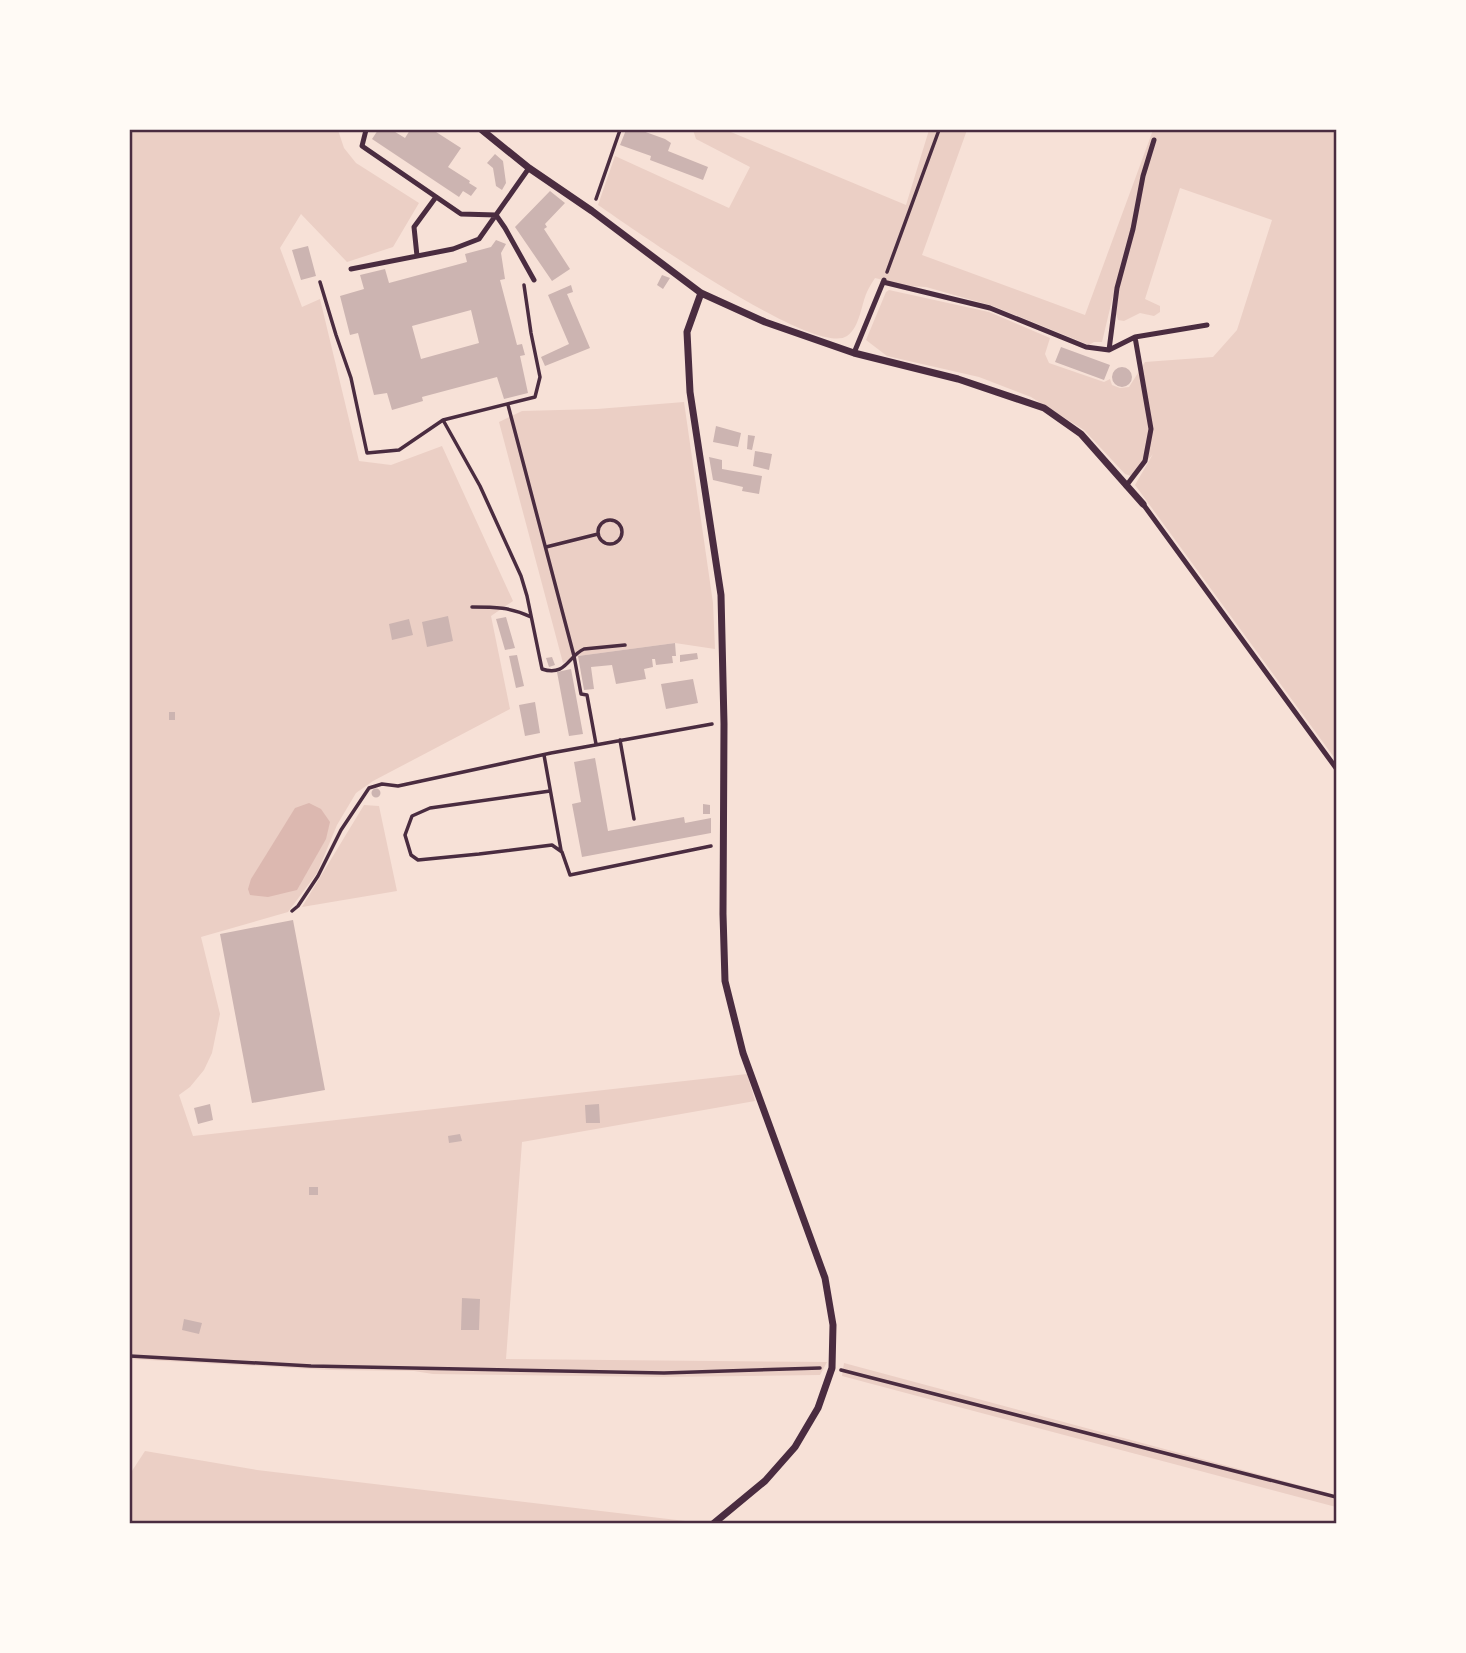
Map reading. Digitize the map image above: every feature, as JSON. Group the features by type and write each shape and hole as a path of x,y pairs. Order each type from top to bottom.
{"street":[{"path":"482,130 701,293 765,322 854,353 958,379 1044,408 1081,434 1143,504"},
{"path":"701,293 687,332 690,392 721,595 725,981 743,1053 825,1278 833,1325 832,1368 818,1408 795,1447 765,1481 713,1524"}],"lane":[{"path":"366,130 362,146 461,214 496,215"},
{"path":"1109,351 1117,288 1154,140"},
{"path":"351,269 453,249 479,239 529,167"},
{"path":"416,256 414,227 436,197"},
{"path":"496,215 534,280"},
{"path":"854,353 883,281 990,308 1086,347 1109,351 1135,337 1207,325"},
{"path":"1126,486 1145,461 1151,429 1135,337"},
{"path":"1143,504 1336,768"}],"path":[{"path":"592,211 620,130"},
{"path":"883,281 939,130"},
{"path":"320,282 351,378 367,453 398,450 443,420 535,397 540,377 523,285 534,280"},
{"path":"508,405 575,656 582,694 587,695 596,744"},
{"path":"443,420 480,486 521,576 542,669 548,671 564,667 584,649 625,645"},
{"path":"612,520 617,522 622,532 612,544 603,542 598,534 601,524 612,520"},
{"path":"546,547 598,534"},
{"path":"472,607 501,607 518,610 531,617"},
{"path":"292,911 318,876 341,830 369,789 382,784 398,786 708,723 724,724"},
{"path":"620,740 634,819"},
{"path":"544,755 562,852 570,875 703,846 724,845"},
{"path":"550,791 430,808 412,816 405,835 411,855 418,860 552,845 562,852"},
{"path":"130,1356 311,1366 664,1373 832,1368 1336,1497"}],"shaded area":[{"path":"130,130 338,130 344,148 356,163 419,203 393,247 347,262 301,214 280,248 302,307 320,299 359,461 391,465 442,446 513,601 491,616 510,709 373,781 356,793 337,825 317,873 288,912 201,937 220,1014 212,1053 204,1070 190,1087 179,1095 193,1136 747,1074 755,1101 522,1142 506,1359 827,1362 820,1375 662,1377 433,1374 130,1359"},
{"path":"693,130 726,130 906,205 929,130 967,130 922,255 1085,315 1153,130 1336,130 1336,760 1135,485 1153,454 1134,477 1125,474 1084,430 1031,397 979,377 887,356 866,340 889,290 989,312 1050,338 1045,354 1049,363 1104,382 1110,379 1112,385 1120,388 1129,387 1145,362 1213,357 1237,330 1272,220 1180,188 1145,299 1160,306 1160,312 1154,316 1140,313 1124,321 1118,320 1118,297 1113,296 1102,342 1089,345 993,306 926,287 907,286 875,278 851,332 847,336 829,338 799,328 723,287 598,205 615,156 729,208 750,167 696,139"},
{"path":"684,402 713,603 715,649 675,643 578,656 563,663 499,422 522,411 597,409"},
{"path":"309,803 321,809 330,822 326,839 297,890 268,897 250,895 248,889 251,879 295,808"},
{"path":"364,805 379,806 397,891 302,907"},
{"path":"844,1363 1336,1495 1336,1507 842,1376"},
{"path":"145,1451 257,1470 702,1523 130,1523 130,1474"}],"building":[{"path":"378,130 392,130 405,138 410,130 433,130 461,148 448,167 477,188 471,196 463,191 459,197 372,139"},
{"path":"626,130 640,130 665,139 671,143 668,151 708,167 703,180 650,160 651,156 620,145"},
{"path":"495,154 503,161 506,183 502,190 496,186 493,168 487,163"},
{"path":"550,191 565,203 545,224 547,227 544,229 570,269 552,281 515,227"},
{"path":"496,240 506,244 501,253 505,279 500,280 517,345 522,344 525,355 520,356 528,393 504,399 497,377 422,397 423,401 392,410 387,393 374,395 358,333 350,335 340,296 364,289 360,275 385,269 389,283 467,262 465,254 491,247","holes":["471,310 479,343 421,359 412,326"]},
{"path":"308,246 316,276 301,280 292,250"},
{"path":"662,275 670,278 663,289 657,285"},
{"path":"571,285 573,292 567,294 590,348 545,366 541,357 569,344 548,295"},
{"path":"1061,347 1110,365 1104,380 1055,362"},
{"path":"1122,367 1129,370 1132,377 1129,384 1122,387 1115,384 1112,377 1115,370"},
{"path":"716,426 741,433 738,447 713,442"},
{"path":"748,435 755,436 752,450 747,449"},
{"path":"755,451 772,454 769,470 753,466"},
{"path":"709,457 722,460 722,469 762,476 759,494 713,480"},
{"path":"448,616 453,641 427,647 422,622"},
{"path":"506,617 515,648 505,650 496,619"},
{"path":"409,619 413,635 392,640 389,624"},
{"path":"675,643 676,656 672,656 673,663 656,665 655,659 652,659 653,667 644,669 646,679 616,684 612,665 591,667 594,689 584,690 578,656"},
{"path":"697,653 698,659 680,662 680,655"},
{"path":"517,655 524,686 516,688 509,656"},
{"path":"552,657 555,665 549,667 546,658"},
{"path":"571,669 583,734 569,736 557,672"},
{"path":"693,679 698,703 666,709 661,684"},
{"path":"535,702 540,733 525,736 519,705"},
{"path":"169,712 175,712 175,720 169,720"},
{"path":"595,758 608,831 684,817 685,823 711,818 711,833 582,857 572,804 581,802 574,762"},
{"path":"376,788 381,793 376,798 371,793"},
{"path":"703,804 710,805 710,814 703,814"},
{"path":"293,920 325,1090 252,1103 220,934"},
{"path":"210,1104 213,1120 198,1124 194,1108"},
{"path":"599,1104 600,1123 586,1123 585,1105"},
{"path":"460,1134 462,1141 449,1143 448,1136"},
{"path":"309,1187 318,1187 318,1195 309,1195"},
{"path":"462,1298 480,1299 479,1330 461,1330"},
{"path":"184,1319 202,1323 199,1334 182,1330"}]}
